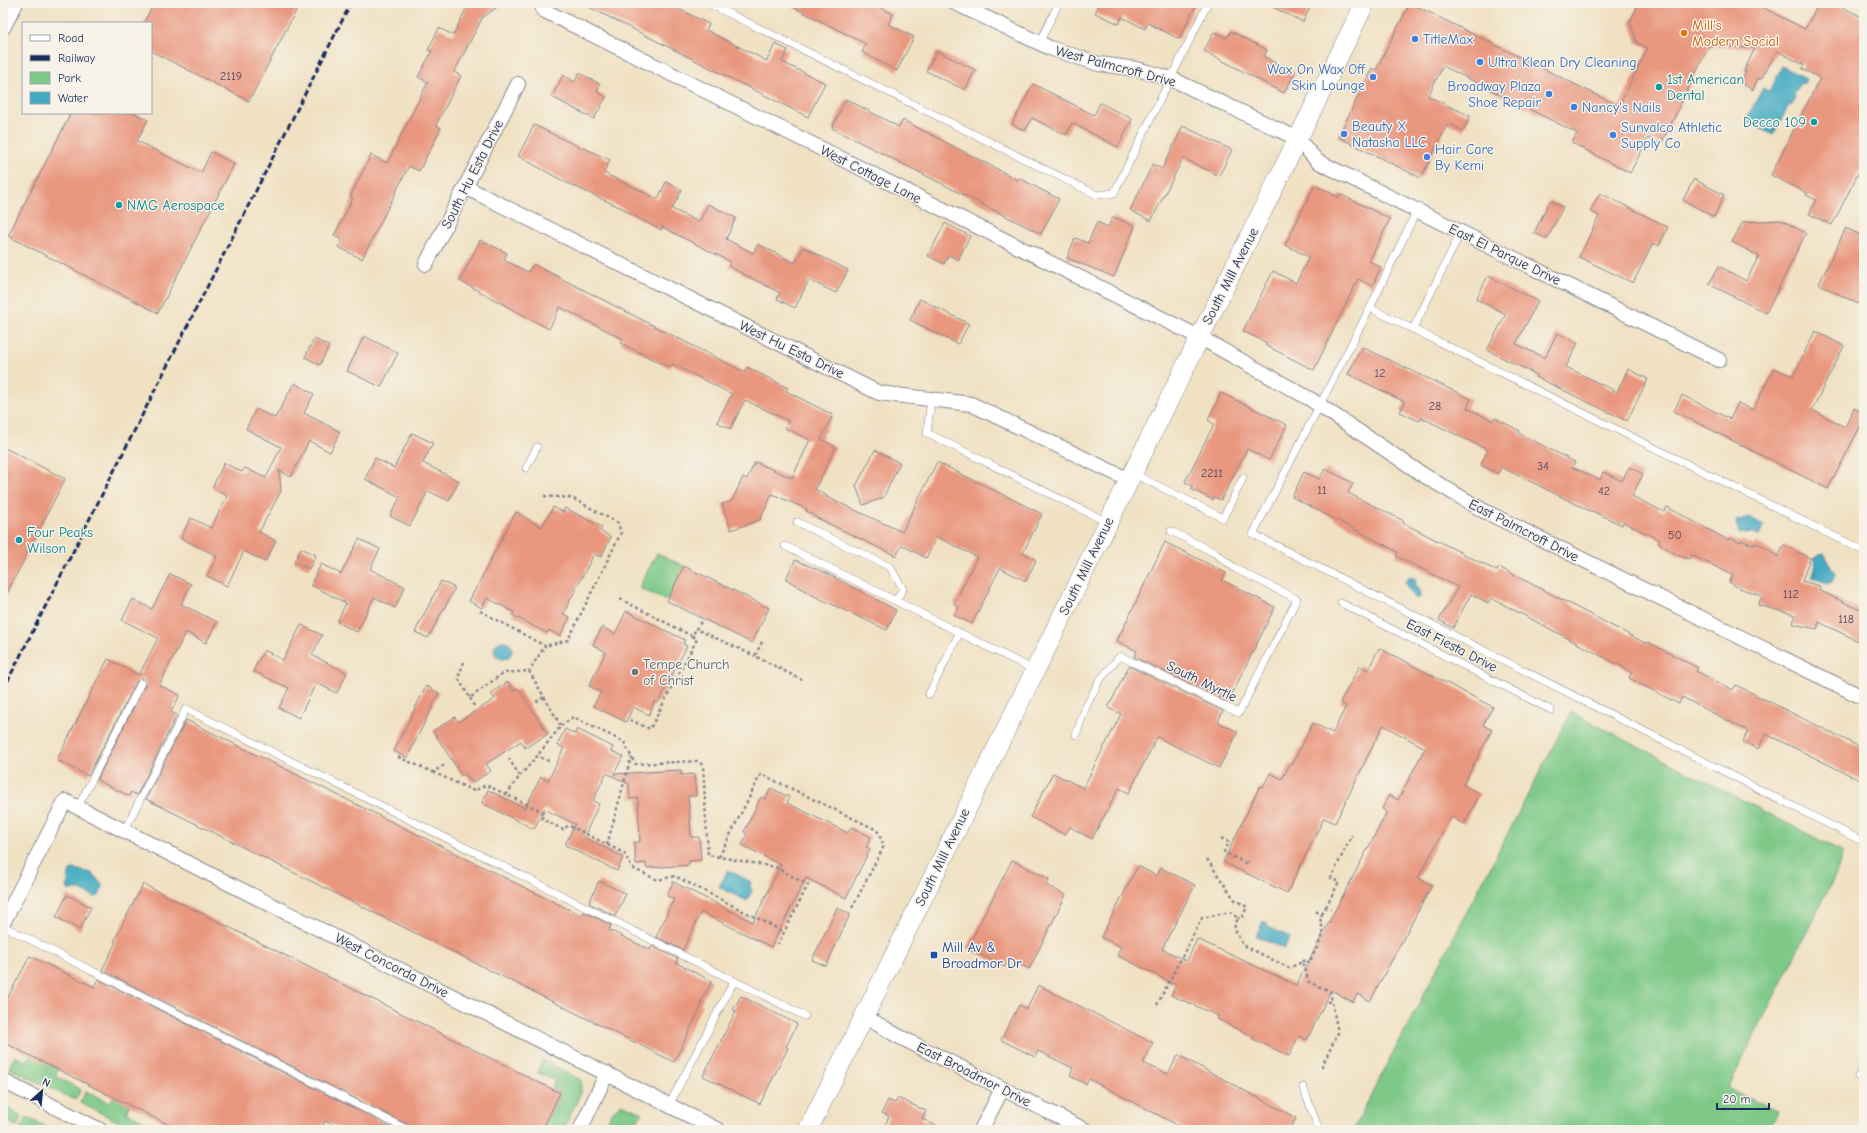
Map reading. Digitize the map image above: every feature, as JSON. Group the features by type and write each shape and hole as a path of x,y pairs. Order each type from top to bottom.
{"main road":[{"name":"South Mill Avenue","path":"808,1130 1364,3"}],"street":[{"path":"3,28 16,3"},
{"name":"West Palmcroft Drive","path":"955,3 1050,48 1099,64 1137,69 1172,79 1298,139"},
{"name":"West Cottage Lane","path":"543,10 1199,337"},
{"name":"South Hu Esta Drive","path":"426,264 518,84"},
{"name":"East El Parque Drive","path":"1298,139 1317,161 1720,360"},
{"name":"West Hu Esta Drive","path":"465,187 879,393 971,404 1130,477"},
{"name":"East Palmcroft Drive","path":"1199,337 1318,405 1425,476 1484,511 1864,698"},
{"path":"3,925 71,804"},
{"name":"West Concorda Drive","path":"71,804 718,1130"},
{"name":"East Broadmor Drive","path":"864,1016 896,1035 1085,1130"},
{"path":"580,1130 607,1073"},
{"path":"3,1081 100,1130"},
{"path":"981,1130 1002,1089"}],"lane":[{"path":"708,3 1097,195 1114,193 1172,79 1208,3"},
{"path":"1039,43 1059,3"},
{"path":"1417,210 1370,308 1318,405 1253,534 1864,842"},
{"path":"1413,329 1461,232"},
{"path":"1370,308 1864,551"},
{"path":"931,399 927,433 1108,522"},
{"path":"526,468 536,446"},
{"path":"1130,477 1223,518 1243,478"},
{"path":"797,522 890,567 903,589 896,601"},
{"name":"South Myrtle","path":"1076,735 1085,709 1099,682 1120,656 1239,713 1297,599 1236,569 1215,553 1171,530"},
{"path":"785,546 959,634 1035,670"},
{"name":"East Fiesta Drive","path":"1342,603 1551,710"},
{"path":"928,694 959,634"},
{"path":"71,804 141,682"},
{"path":"124,831 186,709 805,1016"},
{"path":"3,925 408,1130"},
{"path":"669,1104 734,980"},
{"path":"1864,1065 1858,1076 1864,1082"},
{"path":"1302,1087 1319,1130"}],"path":[{"path":"470,698 503,673 529,670 545,646 568,640 621,533 618,523 572,498 544,496"},
{"path":"620,599 697,638 650,729 630,720"},
{"path":"480,611 545,646"},
{"path":"692,636 701,622"},
{"path":"696,629 755,656 802,680"},
{"path":"755,656 762,642"},
{"path":"464,662 458,678 474,706"},
{"path":"529,670 561,726"},
{"path":"536,702 544,697"},
{"path":"506,795 561,726 573,716 624,742 635,764 697,761 703,765 708,855 775,867 808,885 778,944"},
{"path":"537,756 551,762"},
{"path":"607,845 631,756"},
{"path":"398,757 474,791 486,785 544,812 542,819 564,830 568,825 624,853 632,868 658,880 675,876 784,932"},
{"path":"509,759 520,776"},
{"path":"433,772 446,764"},
{"path":"719,857 762,774 877,830 884,846 851,910"},
{"path":"1208,859 1234,899 1247,907 1242,918 1238,918 1234,928 1243,945 1289,968 1304,960 1309,963 1324,934 1320,918 1339,882 1331,878 1352,834"},
{"path":"1221,838 1229,842 1224,852 1247,864 1248,861"},
{"path":"1326,907 1331,909"},
{"path":"1315,911 1322,914"},
{"path":"1157,1005 1202,918 1230,912 1238,918"},
{"path":"1302,962 1309,982 1330,992 1338,1033 1321,1068"},
{"path":"1327,1002 1332,1001"}],"green space":[{"path":"657,553 684,566 667,601 639,588"},
{"path":"1571,712 1843,852 1837,872 1728,1088 1778,1112 1769,1130 1353,1130"},
{"path":"89,1007 55,1076 81,1090 75,1100 9,1068 15,1056 27,1062 30,1055"},
{"path":"160,1043 126,1112 152,1125 149,1130 136,1130 80,1103 86,1091 110,1103 113,1097"},
{"path":"543,1060 581,1080 581,1093 563,1130 542,1130 560,1093 552,1088 555,1080 537,1072"},
{"path":"622,1104 642,1113 634,1124 627,1129 603,1130 612,1112"},
{"path":"3,1105 22,1115 17,1126 3,1119"},
{"path":"26,1117 52,1130 20,1129"}],"water":[{"path":"1782,66 1806,79 1804,84 1800,83 1794,95 1796,97 1791,106 1789,105 1773,135 1745,121 1763,88 1768,91 1771,89"},
{"path":"1749,517 1764,525 1759,535 1751,532 1739,534 1736,521"},
{"path":"1824,553 1835,574 1832,582 1829,583 1812,578 1815,569 1814,559 1819,554"},
{"path":"1410,576 1417,580 1415,582 1421,596 1418,599 1413,597 1405,583 1406,579"},
{"path":"499,641 507,641 512,646 510,657 507,659 499,659 494,654 494,646"},
{"path":"74,869 92,873 103,886 99,896 95,897 80,890 68,890 67,886 70,870"},
{"path":"728,870 751,882 750,886 752,891 747,901 719,887"},
{"path":"1263,921 1267,923 1266,926 1290,937 1284,949 1256,936"}],"building":[{"path":"154,3 300,3 249,101 152,52 152,22 144,22"},
{"path":"469,3 503,3 483,17 454,72 461,76 436,125 441,128 419,171 409,166 362,259 338,247 342,240 334,236 353,198 350,197 371,155 387,163 428,82 418,77 432,51 428,50 439,28 453,35"},
{"path":"581,3 667,3 709,24 706,30 767,61 775,44 788,50 782,62 825,83 808,117"},
{"path":"785,3 872,3 893,14 888,24 914,37 897,71 862,52 866,44"},
{"path":"1094,3 1197,3 1179,39 1148,23 1145,29 1122,17 1119,24 1095,13 1099,5"},
{"path":"1264,3 1312,3 1303,22"},
{"path":"1410,3 1619,106 1648,48 1637,43 1630,22 1639,3 1754,3 1805,29 1819,3 1834,3 1864,18 1864,162 1832,225 1809,214 1816,200 1806,195 1807,193 1771,175 1820,78 1802,69 1804,65 1777,51 1761,79 1758,78 1753,90 1741,83 1746,72 1744,71 1755,48 1709,46 1661,144 1648,138 1630,173 1572,143 1577,133 1443,66 1428,96 1470,116 1463,131 1448,123 1421,178 1338,137 1372,68 1376,70"},
{"path":"1231,31 1267,50 1264,57 1295,73 1284,93 1204,51 1214,32 1227,38"},
{"path":"937,51 975,70 965,90 926,71"},
{"path":"579,73 600,84 597,92 606,97 594,119 552,97 563,75 575,82"},
{"path":"1033,84 1094,115 1100,103 1132,119 1118,147 1072,123 1066,135 1032,118 1025,131 1012,124"},
{"path":"846,99 899,127 903,120 1018,180 1019,178 1059,199 1041,234 832,128"},
{"name":"NMG Aerospace","path":"70,114 136,114 148,120 137,141 201,173 211,152 234,164 158,313 8,236"},
{"path":"534,125 581,148 582,147 610,160 604,173 658,199 666,182 682,190 672,209 699,222 708,204 736,218 726,239 753,253 758,244 795,263 803,247 848,270 836,293 809,280 795,308 777,299 780,293 728,266 731,262 662,227 661,230 625,211 626,210 565,182 518,156"},
{"path":"1183,126 1232,150 1219,176 1183,158 1151,221 1130,210 1153,164 1162,169"},
{"path":"1694,179 1724,195 1714,217 1683,200"},
{"path":"1315,185 1338,197 1340,194 1390,219 1369,261 1381,267 1372,286 1358,279 1314,370 1265,345 1267,343 1243,331 1273,271 1296,283 1309,257 1285,245"},
{"path":"1600,193 1668,227 1659,246 1653,243 1633,283 1579,257 1599,216 1590,211"},
{"path":"1550,200 1563,207 1547,239 1534,233"},
{"path":"1113,217 1135,226 1114,277 1067,258 1075,238 1088,243 1097,222 1108,227"},
{"path":"1781,220 1806,233 1766,313 1709,284 1719,266 1746,281 1759,256 1732,242 1743,222"},
{"path":"945,223 970,236 958,260 948,255 944,264 928,256"},
{"path":"1846,228 1864,237 1864,307 1819,284"},
{"path":"480,240 507,253 504,260 528,272 533,264 744,372 747,367 788,388 786,391 833,415 821,439 836,447 815,489 827,497 902,532 937,462 1042,514 1023,553 1036,560 1026,581 1000,568 972,624 954,615 959,607 954,604 977,557 937,537 926,558 902,545 896,556 813,516 814,515 806,511 807,509 772,494 760,520 731,530 722,504 732,501 743,477 747,479 755,462 792,478 810,440 785,428 789,421 745,400 730,429 717,422 732,394 672,364 670,368 621,343 623,339 560,307 549,329 460,281"},
{"path":"1488,276 1538,301 1516,344 1545,358 1557,333 1578,343 1566,367 1617,392 1628,369 1648,379 1627,421 1536,377 1537,375 1487,350 1506,314 1476,299"},
{"path":"920,299 969,324 958,344 910,320"},
{"path":"1815,331 1844,346 1812,410 1845,427 1854,408 1864,413 1864,419 1828,489 1674,411 1682,395 1730,419 1738,403 1753,410 1774,368 1793,376"},
{"path":"364,336 398,353 381,387 347,371"},
{"path":"314,339 329,346 320,365 305,357"},
{"path":"1362,347 1471,399 1467,408 1493,421 1495,418 1520,431 1518,433 1575,462 1572,467 1600,480 1603,472 1622,481 1629,467 1643,474 1632,496 1664,512 1667,507 1728,540 1729,538 1740,542 1741,540 1754,545 1755,543 1764,546 1778,557 1784,545 1810,558 1802,581 1820,586 1819,590 1864,612 1864,644 1819,622 1817,629 1793,624 1795,615 1758,605 1762,596 1739,588 1729,582 1733,575 1691,555 1689,559 1677,555 1659,543 1660,540 1623,522 1622,525 1592,512 1501,467 1498,474 1481,465 1488,450 1422,418 1419,421 1400,412 1405,402 1348,374"},
{"path":"294,383 314,394 304,413 340,432 330,452 309,441 291,477 279,470 281,491 259,532 276,541 265,562 244,551 227,586 207,576 217,556 181,538 191,518 211,528 227,496 212,488 224,463 242,472 245,468 266,478 281,447 246,429 256,409 275,418"},
{"path":"1221,393 1287,425 1269,460 1247,449 1221,500 1214,497 1213,500 1191,489 1193,486 1185,482 1214,424 1208,420"},
{"path":"412,433 433,443 423,463 459,481 449,501 428,491 410,526 390,516 400,497 365,479 375,458 394,468"},
{"name":"Four Peaks Wilson","path":"3,447 65,479 3,601"},
{"path":"875,450 900,463 883,498 863,505 856,486"},
{"path":"1325,469 1353,483 1348,493 1404,521 1403,523 1497,571 1499,567 1647,644 1648,642 1698,668 1696,671 1733,690 1736,685 1864,749 1864,782 1766,734 1758,749 1743,741 1748,731 1682,697 1679,704 1629,678 1632,672 1491,598 1488,603 1471,594 1453,628 1439,620 1458,587 1396,556 1398,552 1292,497 1304,472 1319,479"},
{"path":"553,507 563,512 565,508 602,527 600,531 611,537 601,557 594,554 563,614 570,617 560,636 549,630 547,633 512,615 514,612 487,598 482,608 469,601 516,512 542,527"},
{"path":"359,539 380,549 370,569 405,587 395,608 374,597 357,632 337,622 346,603 311,585 321,564 341,574"},
{"path":"1165,542 1226,573 1222,580 1275,607 1228,702 1134,657 1137,651 1117,641"},
{"path":"301,548 316,555 309,569 294,562"},
{"path":"795,560 826,573 896,610 887,630 812,595 786,579"},
{"path":"684,566 769,608 752,643 667,601"},
{"path":"170,574 191,584 181,604 217,622 206,643 186,632 159,685 180,695 171,712 177,715 137,795 131,792 129,796 97,780 145,685 143,678 137,681 88,776 57,760 108,659 139,675 158,638 122,620 133,599 152,609"},
{"path":"441,581 455,588 428,638 415,632"},
{"name":"Tempe Church of Christ","path":"626,611 685,640 683,644 687,646 658,703 655,701 649,715 633,707 626,722 593,706 601,692 589,686 606,652 593,645 602,627 615,634"},
{"path":"301,625 322,635 312,655 347,673 337,693 316,683 299,718 279,708 289,688 253,671 264,650 283,660"},
{"path":"1379,648 1493,707 1483,725 1492,730 1463,785 1480,794 1464,824 1451,817 1418,878 1432,885 1370,1001 1357,994 1353,1002 1331,990 1307,1040 1299,1036 1289,1056 1253,1039 1254,1037 1217,1019 1218,1016 1171,995 1176,985 1117,955 1121,947 1101,937 1138,866 1157,876 1161,868 1195,885 1162,949 1187,961 1197,939 1296,985 1387,812 1382,809 1389,795 1398,800 1425,748 1383,725 1335,823 1324,818 1287,893 1223,862 1260,786 1263,787 1270,773 1282,779 1290,764 1292,765 1313,723 1333,733 1346,706 1340,702 1360,666 1368,670"},
{"path":"1129,666 1223,711 1218,722 1238,732 1219,768 1157,737 1129,793 1119,788 1092,839 1070,827 1065,835 1030,817 1053,773 1083,788 1121,714 1108,708"},
{"path":"508,682 514,691 518,688 548,734 525,748 521,741 486,764 491,771 472,783 465,773 462,776 433,731 455,717 458,722 495,699 491,693"},
{"path":"426,686 439,693 407,758 394,751"},
{"path":"186,720 582,916 584,912 611,925 609,930 650,950 652,946 678,959 676,963 712,981 674,1062 146,799"},
{"path":"565,729 575,734 577,729 613,747 611,751 623,756 614,774 681,770 681,775 694,774 696,796 688,796 691,837 699,837 701,860 689,861 689,865 646,868 646,863 636,864 634,842 640,842 638,798 630,799 629,784 606,773 593,801 599,804 584,837 623,857 617,871 565,845 575,824 544,809 534,829 482,803 488,790 525,808 541,777 548,781 564,748 557,745"},
{"path":"771,788 789,797 787,803 848,833 851,827 871,837 866,847 870,849 846,898 806,878 771,947 701,912 683,950 656,937 674,899 667,896 673,882 753,922 781,865 742,845 747,834 744,832 761,797 765,799"},
{"path":"1012,860 1049,879 1046,885 1066,895 1029,969 1009,959 1005,967 967,948"},
{"path":"599,881 626,894 615,916 589,903"},
{"path":"143,884 560,1093 542,1130 413,1130 410,1126 102,970 116,942 114,941"},
{"path":"67,895 91,907 80,930 56,917"},
{"path":"837,908 850,914 826,966 812,960"},
{"path":"30,956 94,987 98,979 397,1130 343,1130 325,1121 321,1130 179,1130 3,1042 3,1006"},
{"path":"1038,985 1153,1043 1143,1063 1168,1074 1178,1055 1296,1118 1290,1130 1187,1130 1089,1079 1086,1084 1070,1076 1073,1068 1038,1051 1035,1057 1001,1040 1019,1005 1027,1009"},
{"path":"741,996 797,1024 786,1047 788,1048 760,1104 703,1076 736,1011 733,1010"},
{"path":"898,1098 926,1111 922,1119 946,1130 883,1130 889,1116 882,1113 888,1100 895,1103"}],"railway":[{"path":"3,690 351,3"}],"place":[{"name":"Mill's Modern Social","path":"1684,33"},
{"name":"TitleMax","path":"1415,39"},
{"name":"Ultra Klean Dry Cleaning","path":"1480,62"},
{"name":"Wax On Wax Off Skin Lounge","path":"1373,77"},
{"name":"1st American Dental","path":"1659,87"},
{"name":"Broadway Plaza Shoe Repair","path":"1549,94"},
{"name":"Nancy's Nails","path":"1574,107"},
{"name":"Decco 109","path":"1814,122"},
{"name":"Beauty X Natasha LLC","path":"1344,134"},
{"name":"Sunvalco Athletic Supply Co","path":"1613,135"},
{"name":"Hair Care By Kemi","path":"1427,157"},
{"name":"NMG Aerospace","path":"119,205"},
{"name":"Four Peaks Wilson","path":"19,540"},
{"name":"Tempe Church of Christ","path":"635,672"},
{"name":"Mill Av & Broadmor Dr","path":"934,955"}]}
